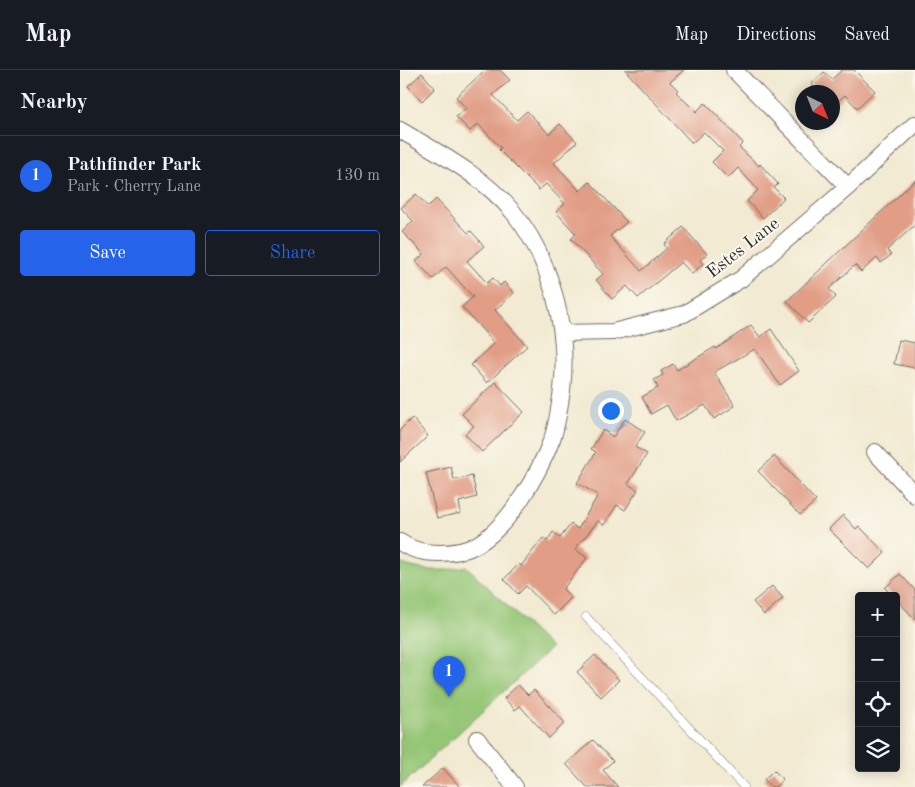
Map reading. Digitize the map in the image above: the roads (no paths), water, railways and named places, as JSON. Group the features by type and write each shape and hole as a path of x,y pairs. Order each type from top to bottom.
{"street":[{"path":"734,70 848,187"},
{"name":"Estes Lane","path":"562,333 614,332 684,314 741,279 848,187 915,124"},
{"path":"400,130 466,169 493,191 514,213 536,249 553,288 562,333 562,389 553,437 530,486 499,526 476,546 451,553 428,553 405,546 400,542"},
{"path":"875,452 915,495"},
{"path":"477,740 516,787"}],"lane":[{"path":"586,617 744,787"}],"place":[{"name":"Pathfinder Park","path":"449,697"}]}
